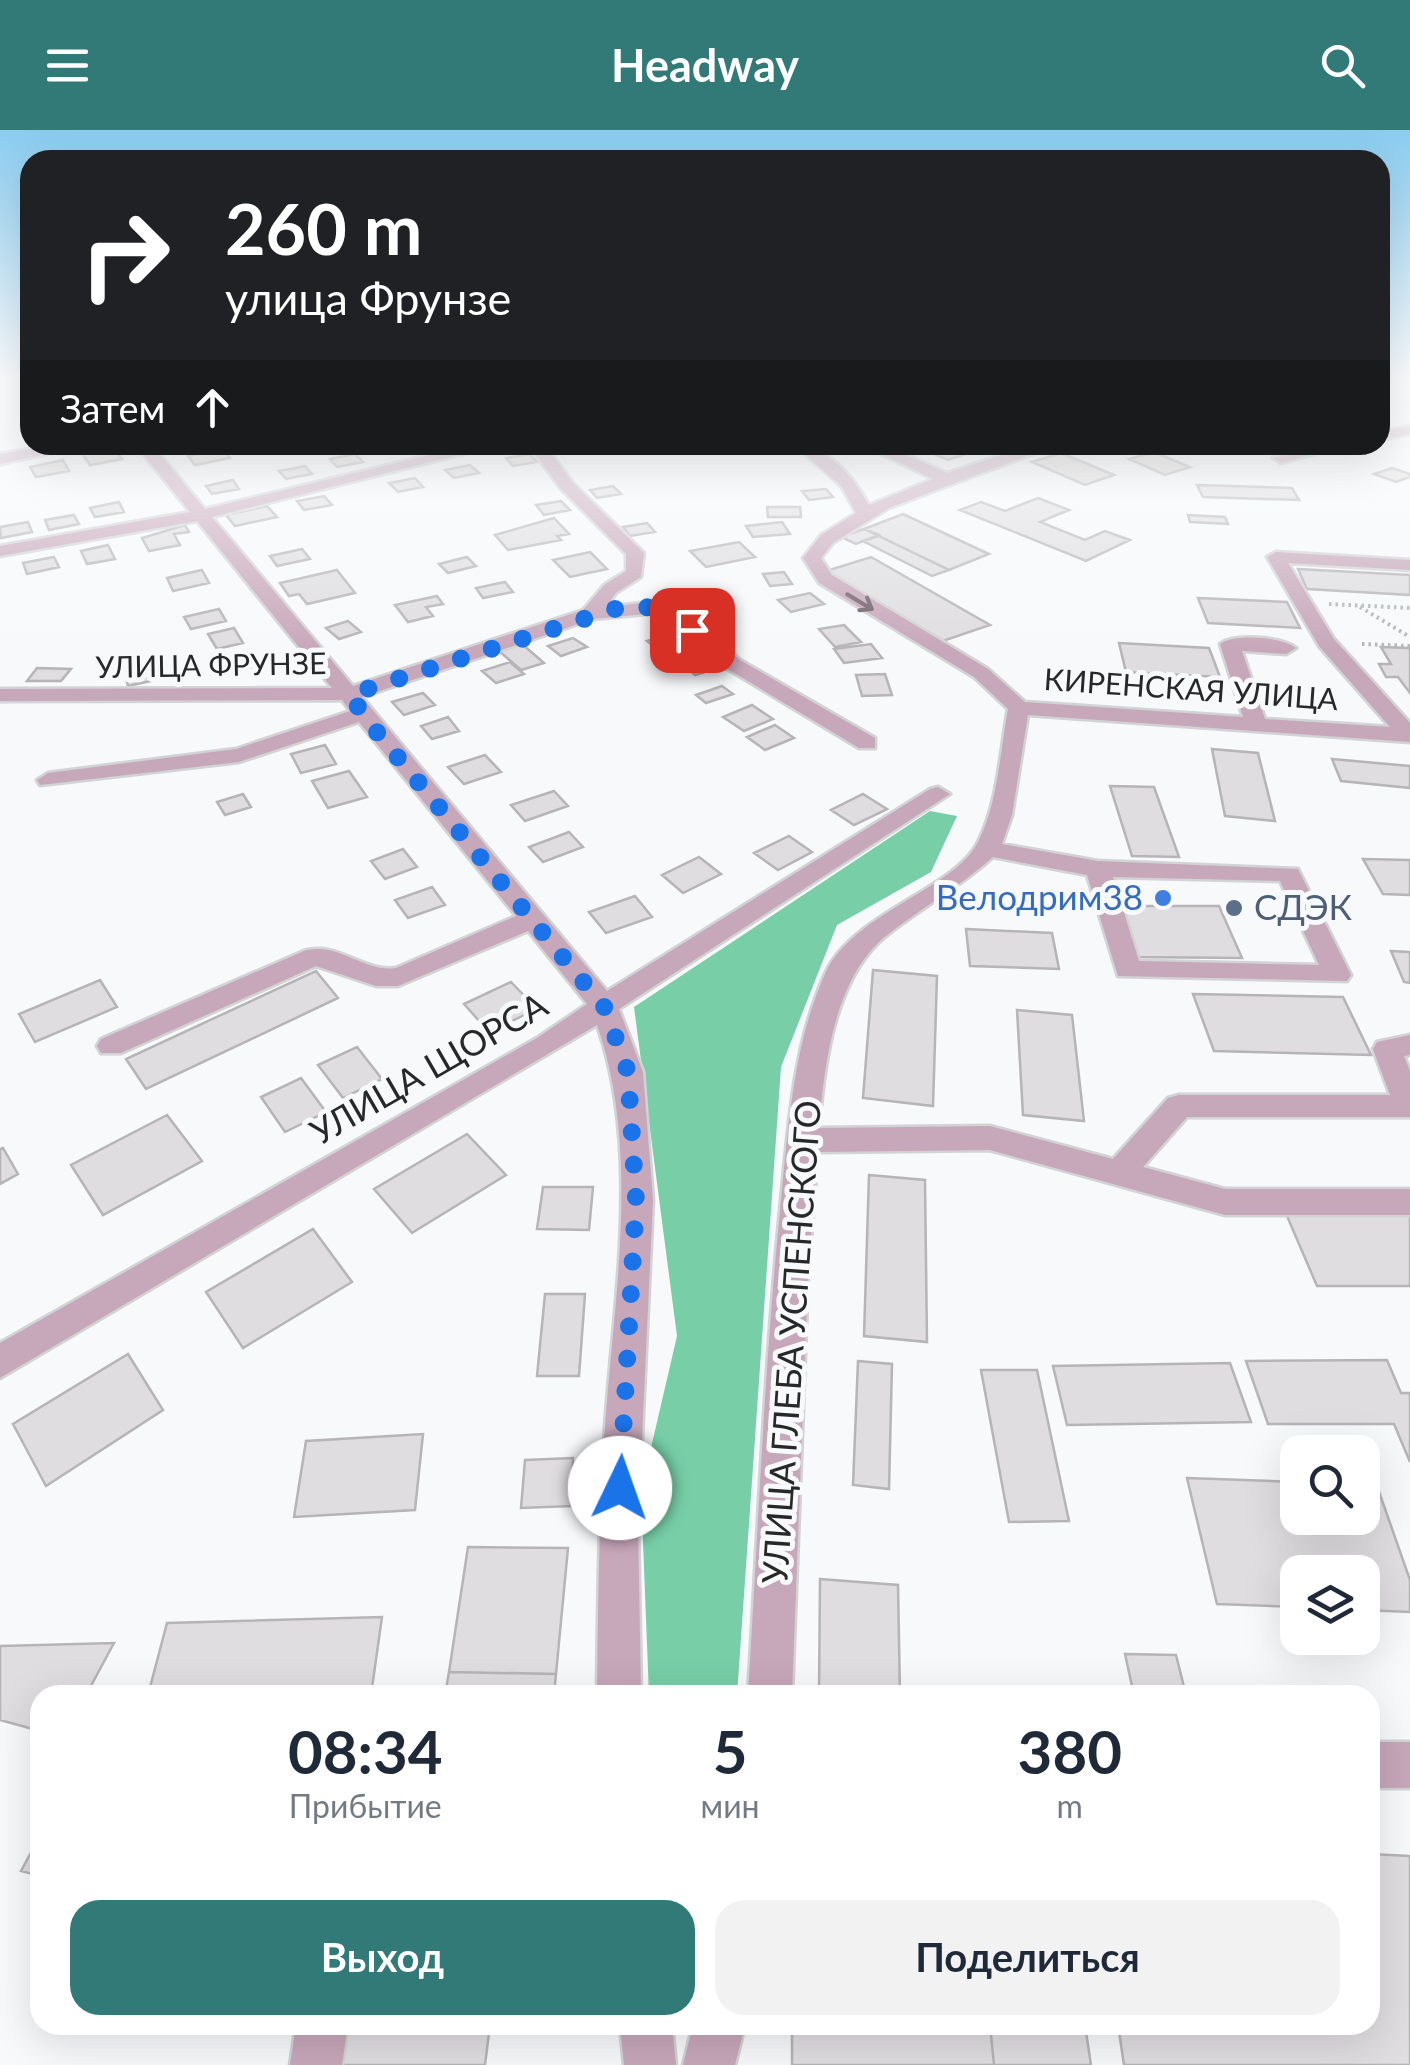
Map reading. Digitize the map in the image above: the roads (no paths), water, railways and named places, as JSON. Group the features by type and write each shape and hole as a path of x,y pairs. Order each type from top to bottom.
{"street":[{"path":"165,472 605,1008 628,1072 636,1200 618,1524 619,1685"},
{"path":"0,551 198,516 378,472"},
{"path":"557,472 635,553 636,573 610,589 590,614"},
{"path":"838,472 857,494 864,515 971,472"},
{"path":"932,472 949,480"},
{"name":"КИРЕНСКАЯ УЛИЦА","path":"864,515 830,533 812,558 825,578 982,674 1019,708 1409,735"},
{"path":"1409,735 1326,642 1276,558 1410,565"},
{"path":"590,614 659,607 676,615 732,664 867,743"},
{"name":"УЛИЦА ФРУНЗЕ","path":"48,780 239,754 356,704 590,614"},
{"path":"1256,725 1230,644 1286,648"},
{"name":"УЛИЦА ФРУНЗЕ","path":"0,695 356,704"},
{"path":"1019,708 1000,815 988,849 1098,869 1289,874 1337,976 1128,970 1098,869"},
{"name":"УЛИЦА ЩОРСА","path":"0,1362 605,1008 717,930 938,794"},
{"name":"УЛИЦА ГЛЕБА УСПЕНСКОГО","path":"771,1685 791,1276 808,1084 838,974 874,930 951,881 988,849"},
{"path":"112,1046 314,957 341,960 364,974 391,979 530,920"},
{"path":"1120,1173 1180,1106 1410,1106 1388,1049 1410,1045"},
{"path":"803,1140 990,1138 1224,1202 1410,1202"},
{"path":"1380,1765 1410,1765"},
{"path":"316,2065 320,2035"},
{"path":"647,2035 650,2065"},
{"path":"709,2065 716,2035"}],"place":[{"name":"Велодрим38","path":"1163,898"},
{"name":"СДЭК","path":"1234,908"}]}
